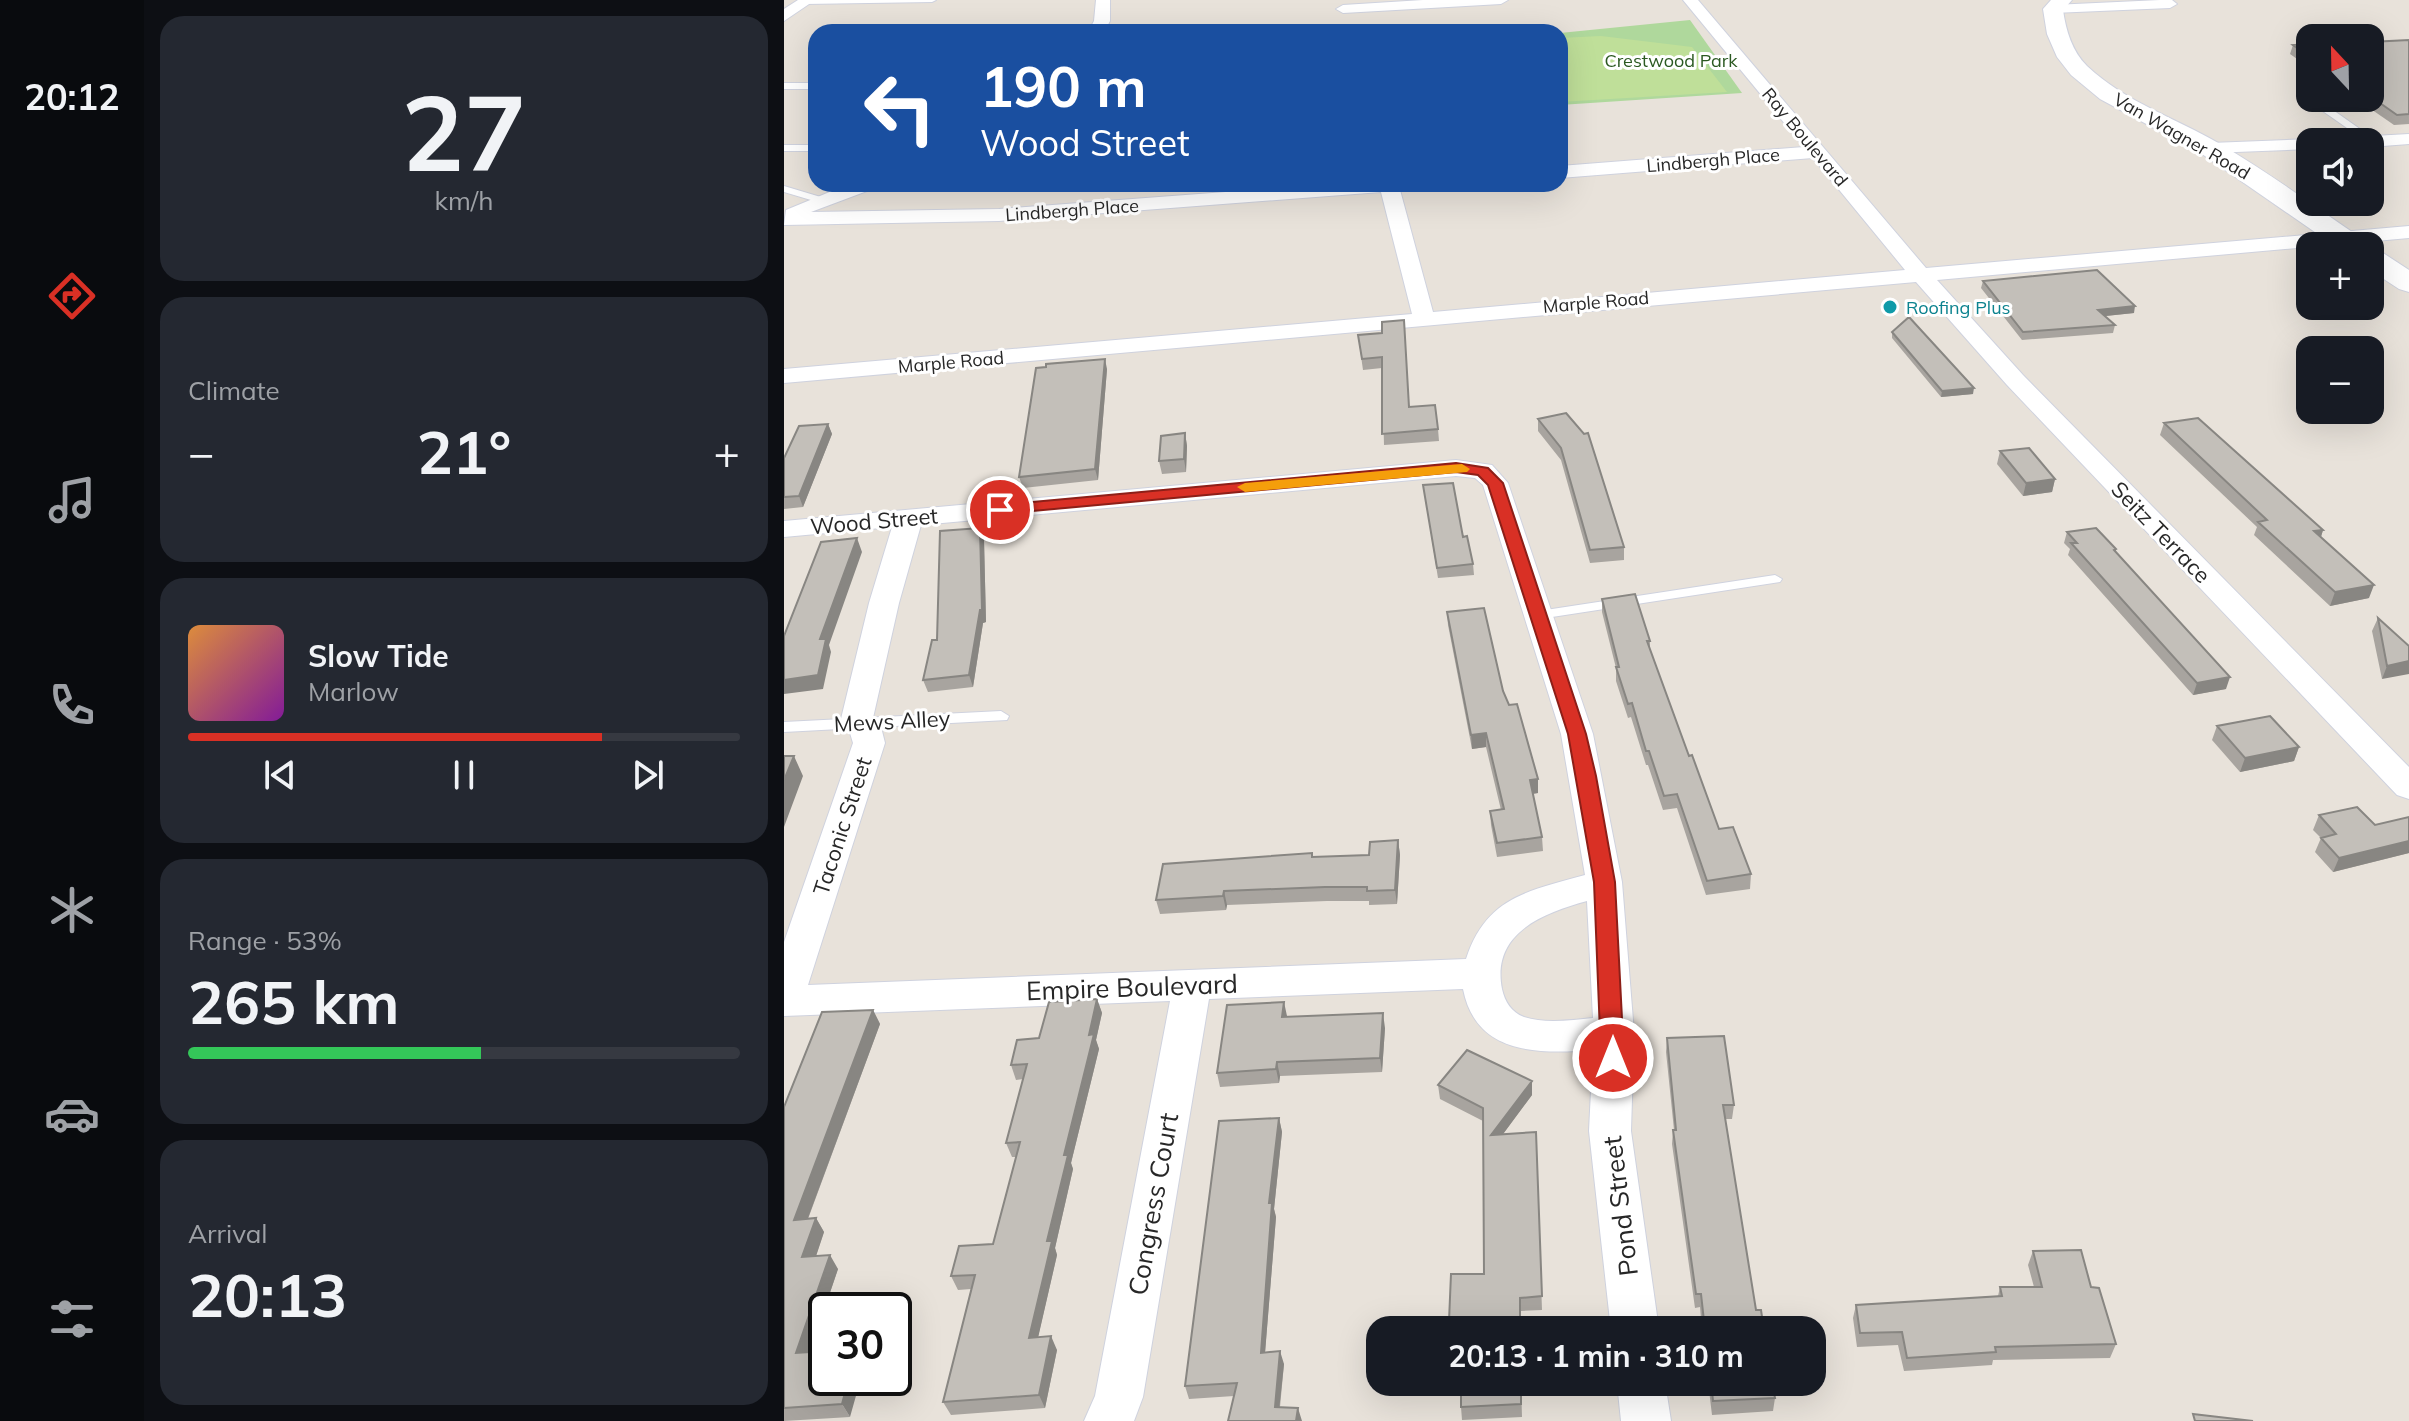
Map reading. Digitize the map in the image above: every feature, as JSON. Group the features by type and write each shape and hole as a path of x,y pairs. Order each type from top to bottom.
{"street":[{"path":"1100,24 1103,0"},
{"path":"1343,10 1501,0"},
{"name":"Ray Boulevard","path":"1690,0 1919,273"},
{"path":"784,16 806,1"},
{"path":"2058,5 2170,4"},
{"name":"Van Wagner Road","path":"2058,5 2054,29 2067,57 2080,72 2117,99 2210,148 2333,232"},
{"path":"2384,141 2409,139"},
{"path":"2210,148 2296,145"},
{"name":"Lindbergh Place","path":"1568,171 1817,152"},
{"path":"784,220 821,200 844,192"},
{"name":"Lindbergh Place","path":"784,220 1014,214 1293,192"},
{"path":"1397,192 1424,318"},
{"name":"Marple Road","path":"2384,236 2409,232"},
{"name":"Marple Road","path":"784,376 1919,273 2296,245"},
{"path":"2384,266 2409,283"},
{"name":"Seitz Terrace","path":"1919,273 2048,414 2409,787"},
{"name":"Wood Street","path":"784,529 1456,468 1483,471 1495,483 1577,734 1604,882 1614,1033"},
{"name":"Taconic Street","path":"784,1000 869,743 865,727 856,723 884,603 909,518"},
{"path":"1604,882 1510,917 1490,940 1480,973 1484,1004 1502,1027 1538,1036 1614,1033"},
{"name":"Empire Boulevard","path":"784,1000 1480,973"},
{"name":"Congress Court","path":"1109,1421 1119,1397 1192,985"},
{"name":"Pond Street","path":"1614,1033 1610,1131 1633,1316"},
{"path":"1643,1396 1646,1421"}],"lane":[{"path":"806,1 932,0"},
{"path":"784,86 808,86"},
{"path":"2328,112 2347,128"},
{"path":"784,148 808,148"},
{"path":"784,189 821,200"},
{"path":"1539,615 1775,579"},
{"name":"Mews Alley","path":"784,727 1001,716"}],"green space":[{"name":"Crestwood Park","path":"1690,20 1742,93 1568,104 1568,32"},
{"name":"Crestwood Park","path":"1601,36 1692,47 1727,92 1568,102 1568,38"}],"building":[{"path":"2409,40 2409,114 2397,115 2384,106 2384,41"},
{"path":"2097,270 2135,306 2098,310 2115,325 2023,332 1983,281"},
{"path":"1909,317 1974,388 1942,391 1892,332"},
{"path":"1404,320 1409,407 1435,405 1438,429 1382,434 1382,357 1362,359 1358,335 1382,333 1382,322"},
{"path":"1105,359 1095,469 1019,477 1036,368 1046,367 1046,364"},
{"path":"1566,413 1584,434 1588,433 1624,547 1590,550 1561,448 1538,419"},
{"path":"2198,418 2323,530 2314,531 2374,585 2335,592 2258,522 2267,520 2164,423"},
{"path":"828,424 799,496 784,497 784,458 799,426"},
{"path":"1185,433 1184,459 1159,461 1161,436"},
{"path":"2029,448 2055,479 2026,483 2000,451"},
{"path":"1453,483 1463,537 1467,536 1473,564 1437,568 1423,485"},
{"path":"980,528 982,610 969,675 923,680 932,640 937,640 940,531"},
{"path":"2096,528 2230,677 2197,683 2071,543 2077,543 2067,532"},
{"path":"857,538 820,639 826,639 818,675 784,680 784,636 821,542"},
{"path":"1635,594 1650,641 1647,641 1719,829 1733,827 1751,874 1707,881 1677,794 1664,796 1632,703 1628,704 1616,667 1619,667 1602,599"},
{"path":"1484,608 1503,691 1509,705 1517,704 1538,779 1530,780 1542,837 1497,843 1490,811 1504,809 1486,733 1471,735 1447,612"},
{"path":"2378,618 2409,646 2409,661 2387,666"},
{"path":"2270,716 2299,747 2245,758 2217,726"},
{"path":"784,756 794,756 784,780"},
{"path":"2357,807 2375,825 2409,817 2409,841 2339,858 2321,838 2336,834 2319,815"},
{"path":"1398,840 1395,890 1325,887 1224,891 1223,896 1156,900 1163,864 1312,853 1312,857 1369,855 1370,842"},
{"path":"1097,999 1089,1035 1094,1034 1064,1155 1068,1155 1047,1241 1052,1241 1029,1338 1051,1336 1039,1395 943,1402 975,1275 951,1276 959,1246 993,1244 1020,1142 1006,1143 1027,1064 1011,1065 1017,1040 1039,1038 1049,1002"},
{"path":"1284,1002 1282,1017 1383,1013 1380,1058 1277,1062 1276,1069 1217,1073 1227,1005"},
{"path":"873,1010 794,1220 816,1218 802,1257 830,1255 817,1292 808,1292 808,1318 796,1353 808,1352 808,1396 844,1396 842,1404 784,1408 784,1107 822,1012"},
{"path":"1724,1036 1734,1105 1723,1105 1756,1310 1761,1310 1762,1316 1703,1316 1701,1294 1696,1294 1673,1130 1676,1130 1667,1038"},
{"path":"1467,1050 1532,1081 1491,1135 1536,1132 1542,1296 1520,1298 1520,1316 1449,1316 1451,1274 1484,1274 1483,1108 1438,1085"},
{"path":"1279,1118 1269,1203 1272,1203 1261,1353 1280,1351 1275,1407 1298,1408 1296,1421 1228,1421 1237,1383 1185,1386 1219,1121"},
{"path":"2081,1250 2091,1287 2099,1288 2116,1344 1995,1347 1996,1352 1907,1358 1902,1332 1860,1333 1856,1305 2002,1296 2000,1287 2042,1287 2033,1251"},
{"path":"1461,1396 1521,1396 1521,1404 1461,1407"},
{"path":"1712,1396 1775,1398 1713,1401"},
{"path":"2193,1414 2253,1421 2195,1421"}],"slow traffic":[{"path":"1245,487 1462,469"}],"place":[{"name":"Roofing Plus","path":"1890,307"}],"route":[{"path":"1000,510 1456,468 1483,471 1495,483 1577,734 1587,776 1604,882 1613,1058"}]}
